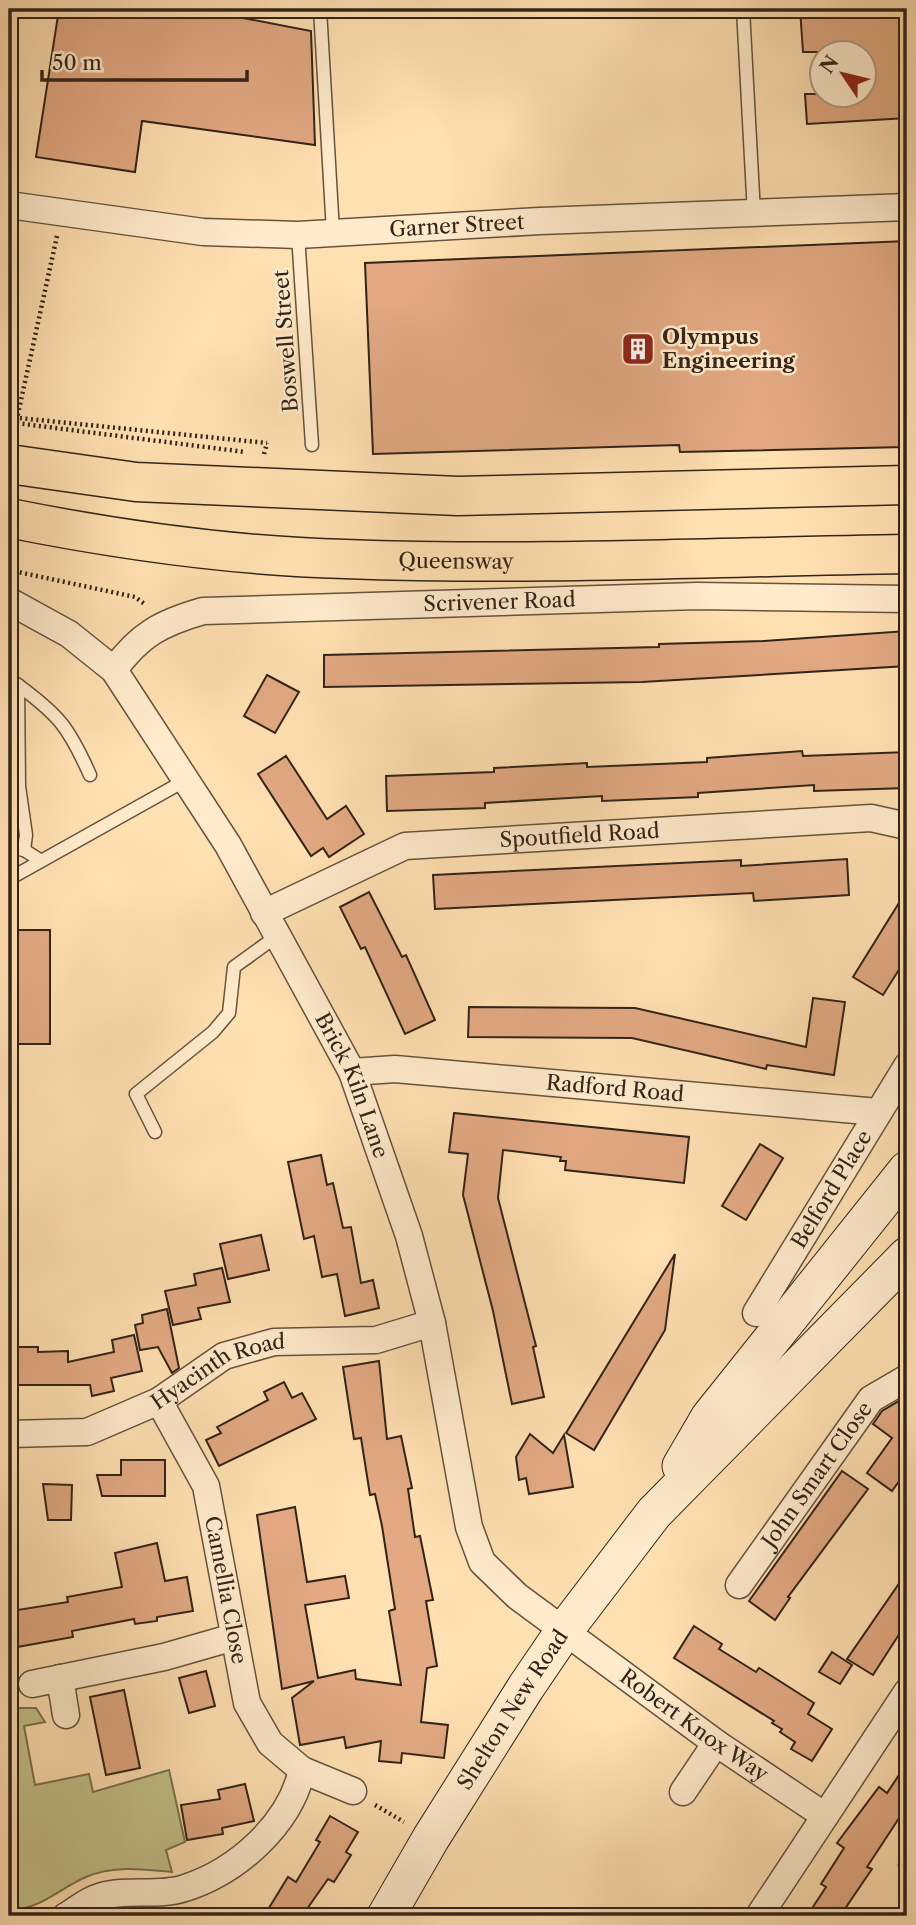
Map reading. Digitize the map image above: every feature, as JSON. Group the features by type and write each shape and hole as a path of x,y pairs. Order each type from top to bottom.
{"highway":[{"path":"9,450 136,482"},
{"path":"9,464 136,482 458,496 907,485"},
{"name":"Queensway","path":"9,518 161,543 343,559 501,561 907,554"},
{"path":"9,533 161,543"}],"main road":[{"name":"Shelton New Road","path":"386,1916 431,1838 565,1631 654,1513 709,1418 907,1170"},
{"path":"817,1284 907,1199"},
{"name":"Shelton New Road","path":"654,1513 907,1256"}],"street":[{"name":"Garner Street","path":"9,205 62,215 203,232 298,235 907,207"},
{"name":"Scrivener Road","path":"114,670 132,645 169,621 203,611 698,596 907,599"},
{"name":"Brick Kiln Lane","path":"9,601 69,634 114,670 228,845 352,1072 409,1236 432,1323 469,1527 482,1562 499,1582 565,1631"},
{"name":"Spoutfield Road","path":"270,924 405,846 871,818 907,826"},
{"name":"Belford Place","path":"756,1313 907,1066"},
{"name":"Radford Road","path":"352,1072 395,1069 878,1112"},
{"name":"Hyacinth Road","path":"9,1434 86,1432 159,1401 224,1356 274,1342 376,1339 432,1323"},
{"name":"John Smart Close","path":"739,1585 871,1399 907,1378"},
{"name":"Camellia Close","path":"159,1401 206,1486 247,1703 270,1743 302,1770 354,1791"},
{"name":"Robert Knox Way","path":"565,1631 716,1743 825,1816"},
{"path":"32,1684 164,1657 234,1637"},
{"path":"60,1678 65,1715"},
{"path":"760,1916 907,1692"},
{"path":"683,1792 716,1743"},
{"path":"66,1916 99,1896 183,1889 212,1876 260,1843 297,1794 302,1770"}],"lane":[{"path":"743,9 754,214"},
{"path":"321,11 333,232"},
{"name":"Boswell Street","path":"298,235 312,445"},
{"path":"14,682 57,714 71,733 90,775"},
{"path":"14,682 19,786 26,835 24,850"},
{"path":"9,879 40,860 107,827 186,779"},
{"path":"9,847 24,850 40,860"},
{"path":"155,1132 136,1094 213,1032 229,1013 234,967 270,924"}],"path":[{"path":"9,417 267,443 266,454 16,423 62,215"},
{"path":"9,570 135,597"},
{"path":"354,1791 431,1838"}],"shaded area":[{"path":"9,1609 18,1665 9,1666"},
{"path":"9,1695 11,1708 36,1708 45,1722 24,1726 35,1785 89,1774 93,1792 169,1770 185,1842 166,1850 172,1872 128,1869 96,1873 27,1907 18,1909 9,1903"}],"building":[{"path":"59,9 196,9 311,31 315,145 142,121 135,172 36,157"},
{"path":"800,9 907,9 907,118 807,124 805,94 808,94 808,108 878,108 878,38 808,38 808,52 803,52"},
{"name":"Olympus Engineering","path":"907,241 905,447 680,452 679,445 373,454 365,263"},
{"path":"907,631 907,666 642,682 324,687 324,655 659,647 659,644 764,641"},
{"path":"267,675 299,692 275,733 244,716"},
{"path":"802,751 803,756 907,752 907,788 814,791 814,785 698,793 698,797 602,801 602,796 485,803 485,808 387,811 386,776 494,772 494,768 587,763 587,767 707,762 707,758"},
{"path":"286,756 327,819 346,806 364,834 329,857 323,848 311,856 258,774"},
{"path":"847,859 849,895 754,901 753,893 435,909 433,875 741,860 741,866"},
{"path":"907,890 907,957 883,995 853,977"},
{"path":"369,892 402,957 406,955 435,1020 405,1034 365,947 361,949 340,907"},
{"path":"9,930 50,930 50,1044 9,1044"},
{"path":"813,998 845,1002 834,1075 767,1065 766,1069 632,1038 468,1037 469,1007 635,1008 806,1047"},
{"path":"454,1113 689,1137 684,1183 565,1170 566,1161 560,1161 561,1157 503,1150 498,1198 536,1346 533,1347 544,1397 512,1404 493,1311 463,1195 468,1154 449,1152"},
{"path":"760,1144 783,1158 746,1220 722,1206"},
{"path":"321,1155 327,1185 333,1183 343,1228 351,1227 361,1283 373,1280 379,1308 345,1316 337,1274 322,1277 314,1236 304,1239 288,1162"},
{"path":"261,1235 269,1270 228,1279 220,1244"},
{"path":"675,1254 665,1330 594,1450 566,1433"},
{"path":"222,1268 230,1302 198,1308 201,1319 173,1325 165,1291 196,1285 194,1274"},
{"path":"167,1309 179,1368 172,1373 158,1347 140,1350 135,1325 143,1323 142,1315"},
{"path":"134,1335 142,1371 111,1378 114,1391 92,1396 90,1385 9,1385 9,1347 38,1347 38,1352 68,1351 68,1362 114,1352 112,1340"},
{"path":"379,1361 387,1439 401,1436 412,1488 408,1489 415,1537 420,1536 433,1600 426,1601 437,1666 427,1668 421,1722 448,1725 444,1758 402,1753 401,1763 379,1761 381,1741 346,1748 344,1737 300,1745 292,1698 314,1681 282,1689 257,1515 295,1507 307,1582 345,1576 349,1598 305,1605 318,1678 355,1670 356,1679 401,1685 389,1611 395,1609 382,1526 375,1494 370,1495 361,1438 354,1439 343,1367"},
{"path":"284,1382 292,1398 302,1393 316,1419 219,1466 206,1440 221,1433 217,1427 268,1400 264,1392"},
{"path":"899,1401 907,1406 907,1470 892,1491 867,1473 892,1438 873,1424 882,1411"},
{"path":"530,1434 553,1453 564,1435 573,1487 529,1494 526,1478 519,1480 516,1457"},
{"path":"121,1460 165,1460 165,1496 102,1496 97,1475 121,1475"},
{"path":"842,1471 868,1489 788,1597 790,1598 775,1620 749,1601"},
{"path":"43,1484 72,1485 71,1520 48,1520"},
{"path":"157,1543 165,1581 187,1577 193,1611 157,1617 157,1621 135,1624 134,1619 72,1631 73,1637 17,1647 11,1611 68,1602 67,1597 122,1587 115,1553"},
{"path":"907,1572 907,1622 873,1675 847,1659"},
{"path":"694,1626 722,1644 719,1649 756,1672 759,1668 814,1703 808,1714 832,1729 812,1761 791,1749 795,1742 780,1732 782,1729 772,1723 774,1721 674,1658"},
{"path":"832,1652 852,1665 840,1684 819,1672"},
{"path":"206,1671 215,1706 189,1713 179,1678"},
{"path":"124,1690 140,1768 106,1775 90,1697"},
{"path":"907,1763 907,1806 867,1867 872,1869 840,1916 807,1916 826,1887 821,1884 844,1848 837,1843 879,1787 887,1793"},
{"path":"245,1784 254,1821 222,1828 223,1834 187,1840 181,1805 220,1799 218,1790"},
{"path":"330,1816 358,1832 346,1852 351,1855 334,1882 328,1879 302,1916 264,1916 288,1877 296,1882 320,1842 316,1840"}],"place":[{"name":"Olympus Engineering","path":"638,349"}]}
